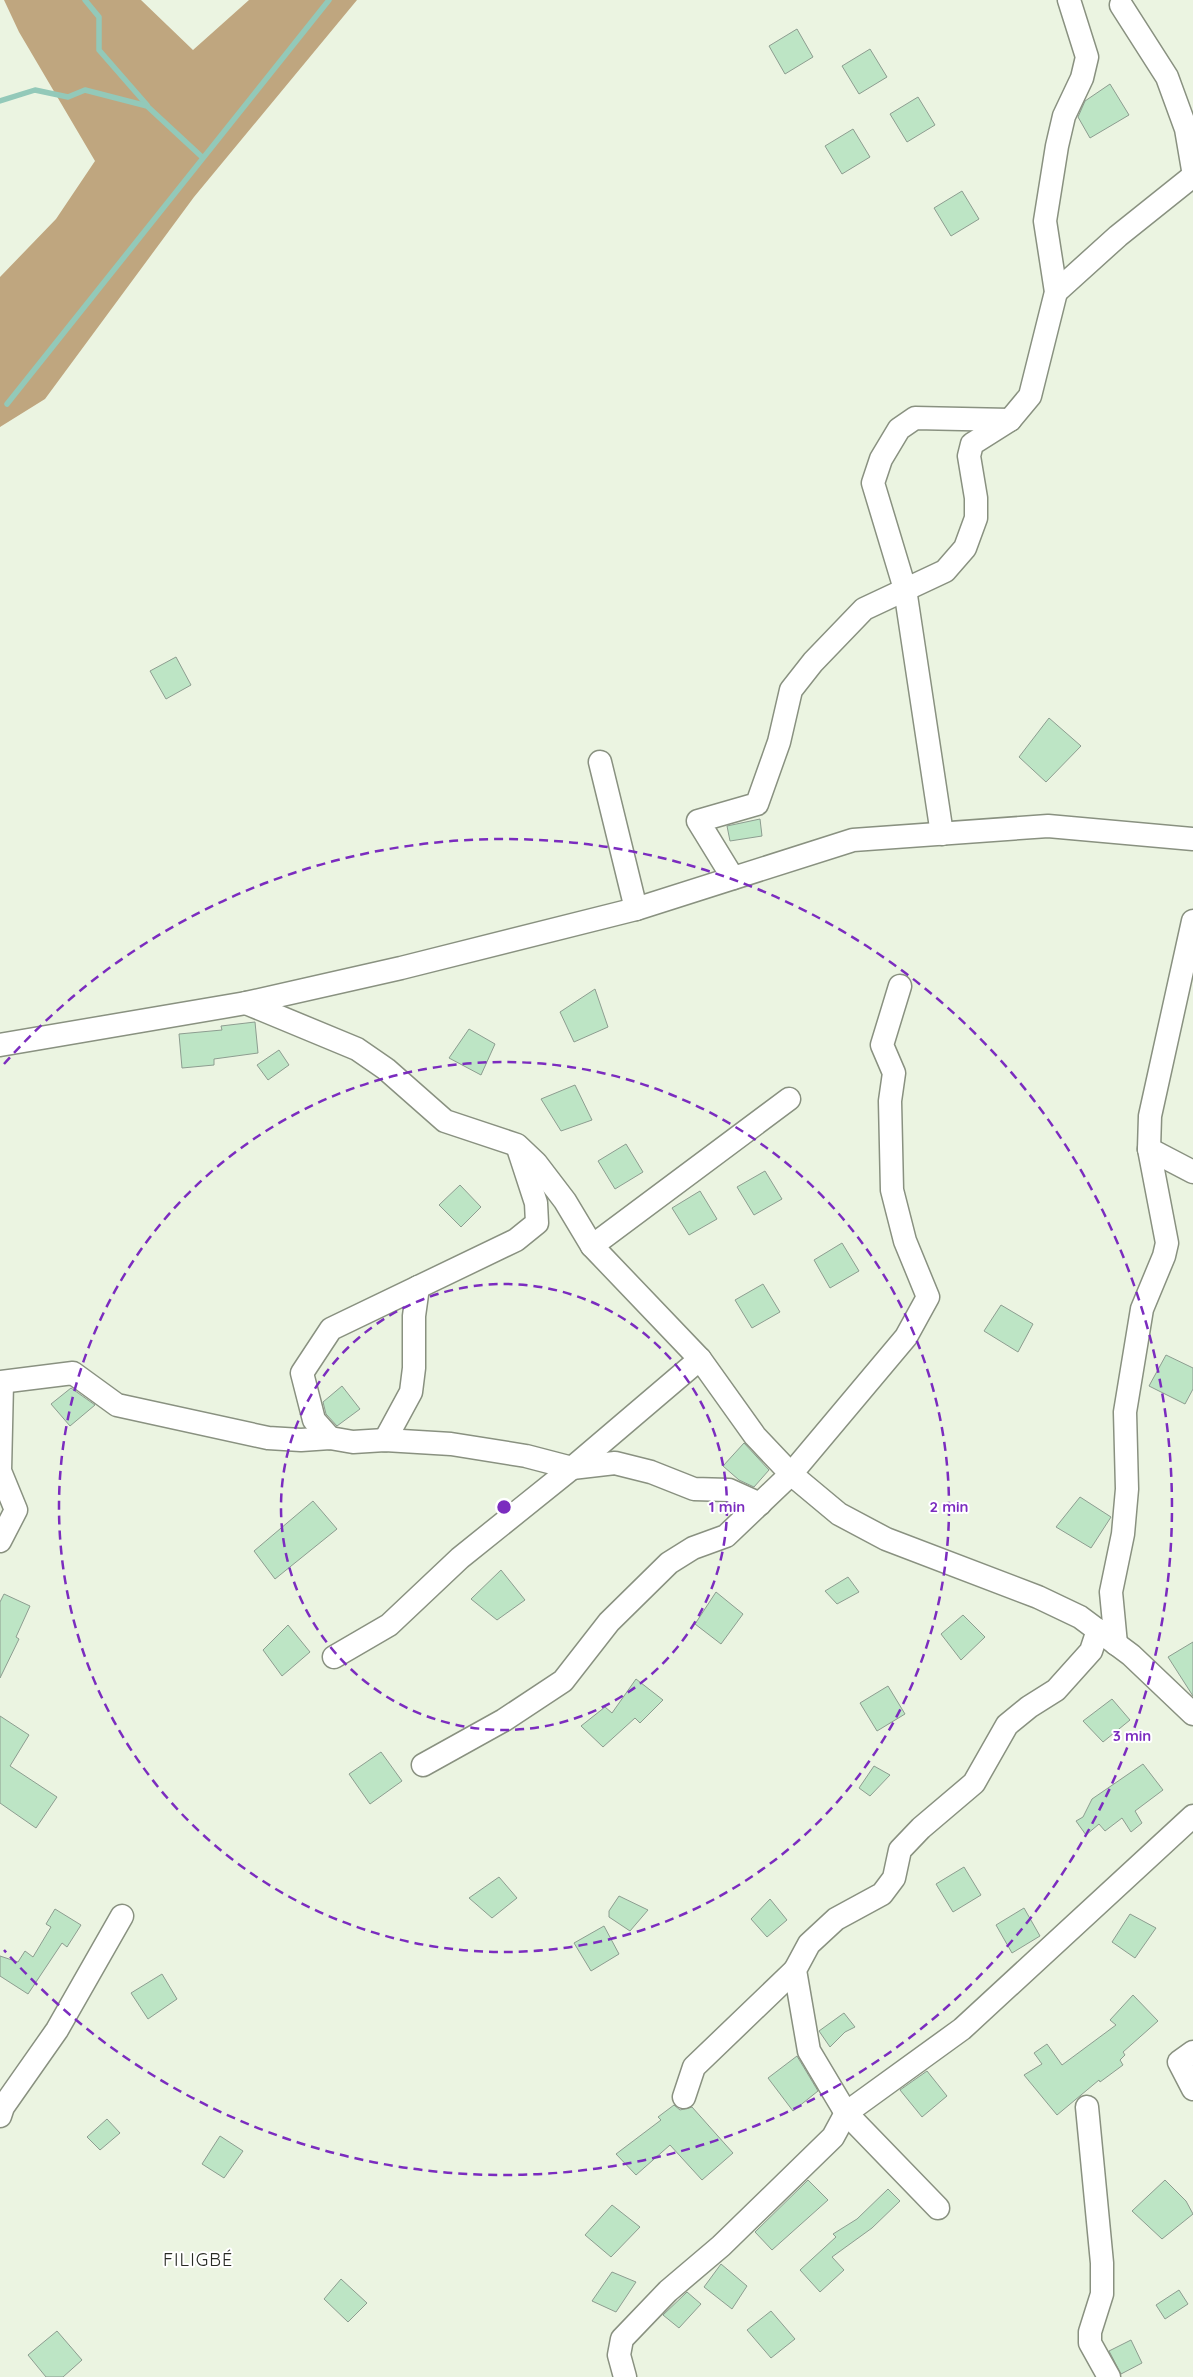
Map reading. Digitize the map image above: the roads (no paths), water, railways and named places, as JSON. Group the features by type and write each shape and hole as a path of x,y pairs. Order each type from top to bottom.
{"street":[{"path":"733,878 698,821 757,804 779,742 791,690 813,662 864,609 945,571 965,548 976,518 976,498 969,456 972,444 1010,420 1030,396 1056,292 1045,220 1057,146 1064,116 1082,78 1087,57 1069,0"},
{"path":"1121,4 1167,77 1186,129 1193,170"},
{"path":"1056,292 1118,236 1193,176"},
{"path":"942,834 905,589 874,483 880,459 899,429 915,418 1010,420"},
{"path":"600,762 636,909"},
{"path":"0,1045 246,1002 401,968 636,909 853,840 1048,826 1193,839"},
{"path":"1124,1649 1110,1592 1123,1534 1127,1489 1125,1412 1142,1310 1164,1256 1167,1243 1149,1150 1150,1116 1193,921"},
{"path":"423,1765 504,1720 562,1681 609,1622 669,1563 693,1548 726,1536 791,1474 906,1337 928,1297 905,1241 892,1190 890,1101 894,1072 882,1046 900,986"},
{"path":"283,994 305,1027"},
{"path":"246,1002 357,1049 386,1069 445,1120 517,1145 536,1163 565,1201 592,1246 700,1359 755,1436 791,1474 839,1514 886,1540 1038,1597 1080,1617 1124,1649 1193,1714"},
{"path":"592,1246 789,1099"},
{"path":"330,1438 314,1420 302,1374 331,1329 516,1240 537,1223 536,1202 517,1145"},
{"path":"1149,1150 1193,1172"},
{"path":"385,1440 411,1392 414,1368 414,1316 418,1287"},
{"path":"334,1657 389,1626 460,1558 572,1468 700,1359"},
{"path":"0,1541 16,1510 0,1471 1,1382 73,1373 117,1405 268,1438 301,1440 330,1438 353,1442 385,1440 451,1444 517,1454 572,1468 616,1463 652,1472 694,1489 729,1490 760,1504"},
{"path":"684,2097 694,2067 795,1970 810,1944 836,1919 882,1894 894,1878 900,1850 921,1828 974,1783 1007,1725 1029,1707 1056,1690 1090,1651 1098,1630"},
{"path":"1090,1651 1124,1649"},
{"path":"625,2377 619,2355 622,2340 668,2291 721,2246 833,2137 846,2113 962,2029 1193,1816"},
{"path":"0,2116 4,2107 57,2030 122,1916"},
{"path":"795,1970 809,2051 846,2113 938,2208"},
{"path":"1193,2052 1179,2062 1193,2089"},
{"path":"1087,2107 1102,2263 1102,2294 1090,2332 1090,2343 1109,2377"}],"waterway":[{"path":"85,0 99,17 99,50 147,105"},
{"path":"7,404 329,0"},
{"path":"0,101 35,90 68,97 85,90 147,106 202,157"}],"district":[{"name":"FILIGBÉ","path":"198,2259"}]}
